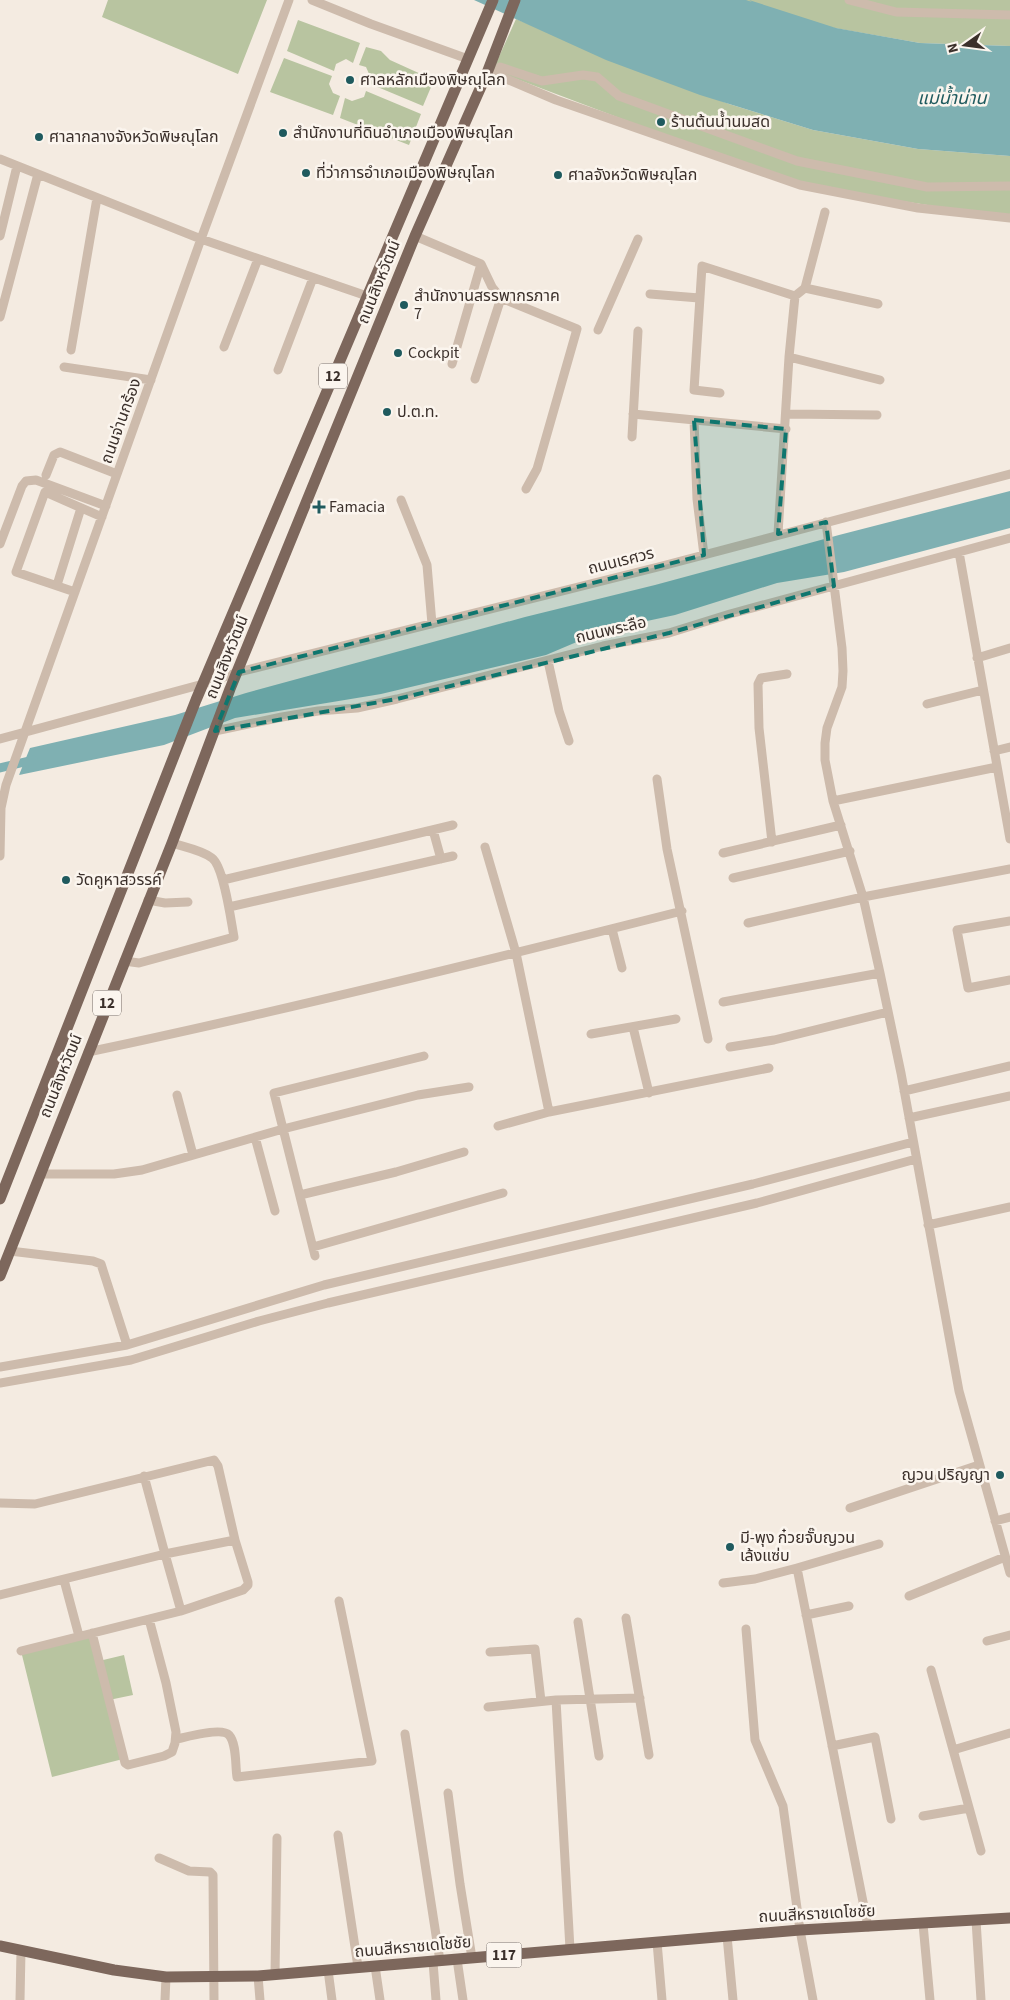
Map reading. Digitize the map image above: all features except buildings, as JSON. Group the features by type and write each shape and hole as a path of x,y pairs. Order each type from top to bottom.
{"main road":[{"name":"12","path":"469,55 493,0"},
{"name":"ถนนสิงหวัฒน์","path":"0,1276 172,843 230,689 239,672 415,236 492,74 494,54 515,0"},
{"name":"ถนนสิงหวัฒน์","path":"0,1199 196,700 469,55"},
{"path":"367,296 387,305"},
{"name":"ถนนสีหราชเดโชชัย","path":"0,1946 114,1970 166,1977 214,1978 275,1975 800,1930 1010,1918"}],"street":[{"name":"ถนนจ่านกร้อง","path":"0,856 3,786 25,733 201,239 289,0"},
{"path":"312,0 371,24 469,55"},
{"path":"849,0 896,12 1010,15"},
{"path":"1010,186 927,187 797,161 619,96 597,77 583,75 542,81 500,66 492,74 556,100 800,185 926,209 1010,218"},
{"path":"0,159 201,239 367,296"},
{"path":"0,236 17,166"},
{"path":"0,317 38,174"},
{"path":"71,350 97,198"},
{"path":"778,534 796,296 805,288 825,212"},
{"path":"415,236 481,264 492,287 501,298 577,328 537,468 526,489"},
{"path":"598,330 638,239"},
{"path":"224,347 258,259"},
{"path":"452,364 481,264"},
{"path":"720,393 694,390 702,266 796,296"},
{"path":"278,370 314,278"},
{"path":"805,288 878,304"},
{"path":"650,294 699,298"},
{"path":"475,379 501,298"},
{"path":"632,437 638,331"},
{"path":"790,357 880,380"},
{"path":"64,367 151,380"},
{"path":"634,414 786,429"},
{"path":"787,414 877,415"},
{"path":"694,420 697,499 704,554"},
{"path":"46,475 54,455 60,452 117,474"},
{"name":"ถนนเรศวร","path":"0,739 203,684 239,672 432,624 1010,474"},
{"path":"0,544 4,521 22,486 29,480 36,480 106,506"},
{"path":"75,592 16,572 46,492 102,517"},
{"path":"402,500 426,561 432,624"},
{"path":"57,586 82,508"},
{"path":"826,522 842,648 843,671 842,687 827,728 825,760 833,801 863,897 880,973 904,1091 959,1391 1010,1573"},
{"name":"ถนนพระลือ","path":"215,731 282,717 318,711 357,708 389,701 603,646 669,633 834,582 1010,538"},
{"path":"959,552 1008,819 1010,839"},
{"path":"977,658 1010,648"},
{"path":"548,661 559,711 569,741"},
{"path":"772,842 759,728 758,684 761,678 787,674"},
{"path":"927,704 983,690"},
{"path":"994,751 1010,748"},
{"path":"833,801 998,767"},
{"path":"658,779 667,849 682,911 708,1039"},
{"path":"223,880 453,825"},
{"path":"723,853 841,825"},
{"path":"433,830 441,858"},
{"path":"124,961 139,963 234,937 223,880 217,864 213,858 172,843"},
{"path":"485,847 516,954 549,1112"},
{"path":"733,878 850,851"},
{"path":"229,908 453,856"},
{"path":"748,923 863,897 1010,869"},
{"path":"148,900 165,903 188,902"},
{"path":"88,1052 238,1020 516,954 682,911"},
{"path":"1010,920 957,930 968,988 1010,980"},
{"path":"612,929 622,968"},
{"path":"723,1002 880,973"},
{"path":"730,1047 774,1040 888,1012"},
{"path":"591,1034 676,1019"},
{"path":"633,1027 649,1093"},
{"path":"424,1056 274,1093 314,1251 503,1192"},
{"path":"904,1091 1010,1066"},
{"path":"498,1126 549,1112 769,1068"},
{"path":"40,1174 114,1174 142,1170 283,1129 418,1095 469,1087"},
{"path":"177,1096 192,1155"},
{"path":"909,1118 1010,1096"},
{"path":"255,1137 275,1211"},
{"path":"0,1367 126,1345 324,1285 753,1184 913,1142"},
{"path":"300,1195 396,1172 464,1152"},
{"path":"0,1383 131,1360 259,1321 328,1303 757,1203 916,1159"},
{"path":"928,1225 1010,1208"},
{"path":"10,1251 93,1261 102,1264 126,1345"},
{"path":"0,1503 35,1504 144,1476 215,1461 248,1582 247,1587 243,1590 181,1611 21,1651"},
{"path":"850,1508 979,1465"},
{"path":"144,1476 181,1611"},
{"path":"995,1521 1010,1516"},
{"path":"0,1595 165,1554 235,1540"},
{"path":"723,1583 755,1579 879,1544"},
{"path":"908,1596 1005,1557"},
{"path":"797,1568 868,1927"},
{"path":"64,1580 79,1636"},
{"path":"176,1739 224,1731 228,1734 233,1748 237,1777 372,1761 339,1601"},
{"path":"806,1615 849,1606"},
{"path":"626,1618 649,1755"},
{"path":"92,1633 125,1763 128,1765 170,1754 176,1739 166,1683 149,1619"},
{"path":"578,1622 598,1756"},
{"path":"746,1629 755,1740 783,1806 800,1930 813,2000"},
{"path":"987,1641 1010,1635"},
{"path":"490,1652 535,1649 541,1701"},
{"path":"931,1670 981,1852"},
{"path":"488,1707 556,1700 640,1698"},
{"path":"556,1700 570,1950"},
{"path":"953,1750 1010,1732"},
{"path":"405,1734 436,1961 436,2000"},
{"path":"832,1746 875,1737 891,1819"},
{"path":"448,1793 472,1958"},
{"path":"923,1816 969,1808"},
{"path":"338,1835 358,1967"},
{"path":"275,1975 277,1838"},
{"path":"159,1858 172,1862 183,1869 210,1872 213,1875 214,2000"},
{"path":"976,1920 981,2000"},
{"path":"923,1924 930,2000"},
{"path":"727,1936 733,2000"},
{"path":"657,1942 662,2000"},
{"path":"20,2000 21,1951"},
{"path":"457,1959 463,2000"},
{"path":"375,1966 380,2000"},
{"path":"328,1970 332,2000"},
{"path":"258,1976 260,2000"},
{"path":"165,2000 166,1977"}],"highlighted area":[{"path":"694,420 786,429 778,534 826,522 834,586 669,633 397,699 215,731 239,672 704,555"}],"green space":[{"path":"108,0 267,0 238,74 102,17"},
{"path":"729,0 1010,0 1010,46 920,43 823,26"},
{"path":"516,19 729,104 813,130 918,149 1010,156 1010,218 800,185 493,70"},
{"path":"298,20 360,43 353,63 346,59 336,64 334,71 287,51"},
{"path":"366,47 381,51 390,60 434,80 423,106 368,83 370,76 366,67 359,65"},
{"path":"284,58 332,76 329,84 333,93 340,96 333,115 270,92"},
{"path":"366,91 421,114 409,145 340,118 345,98 352,101 364,97"},
{"path":"92,1633 99,1661 124,1655 133,1695 109,1700 123,1759 52,1777 21,1651"}],"water":[{"name":"แม่น้ำน่าน","path":"474,0 746,0 752,2 749,0 836,28 920,43 1010,46 1010,156 918,149 813,130 700,95 606,60"},
{"path":"1010,491 1010,528 844,572 777,583 675,615 605,630 546,655 381,694 235,718 164,745 19,775 30,748 175,715 246,693 525,617 655,585"}],"waterway":[{"path":"0,768 33,760"}],"place":[{"name":"ศาลหลักเมืองพิษณุโลก","path":"350,80"},
{"name":"ร้านต้นน้ำนมสด","path":"661,122"},
{"name":"สำนักงานที่ดินอำเภอเมืองพิษณุโลก","path":"283,133"},
{"name":"ศาลากลางจังหวัดพิษณุโลก","path":"39,137"},
{"name":"ที่ว่าการอำเภอเมืองพิษณุโลก","path":"306,173"},
{"name":"ศาลจังหวัดพิษณุโลก","path":"558,175"},
{"name":"สำนักงานสรรพากรภาค 7","path":"404,305"},
{"name":"Cockpit","path":"398,353"},
{"name":"ป.ต.ท.","path":"387,412"},
{"name":"Famacia","path":"319,507"},
{"name":"วัดคูหาสวรรค์","path":"66,880"},
{"name":"ญวน ปริญญา","path":"1000,1475"},
{"name":"มี-พุง ก๋วยจั๊บญวน เล้งแซ่บ","path":"730,1547"}]}
